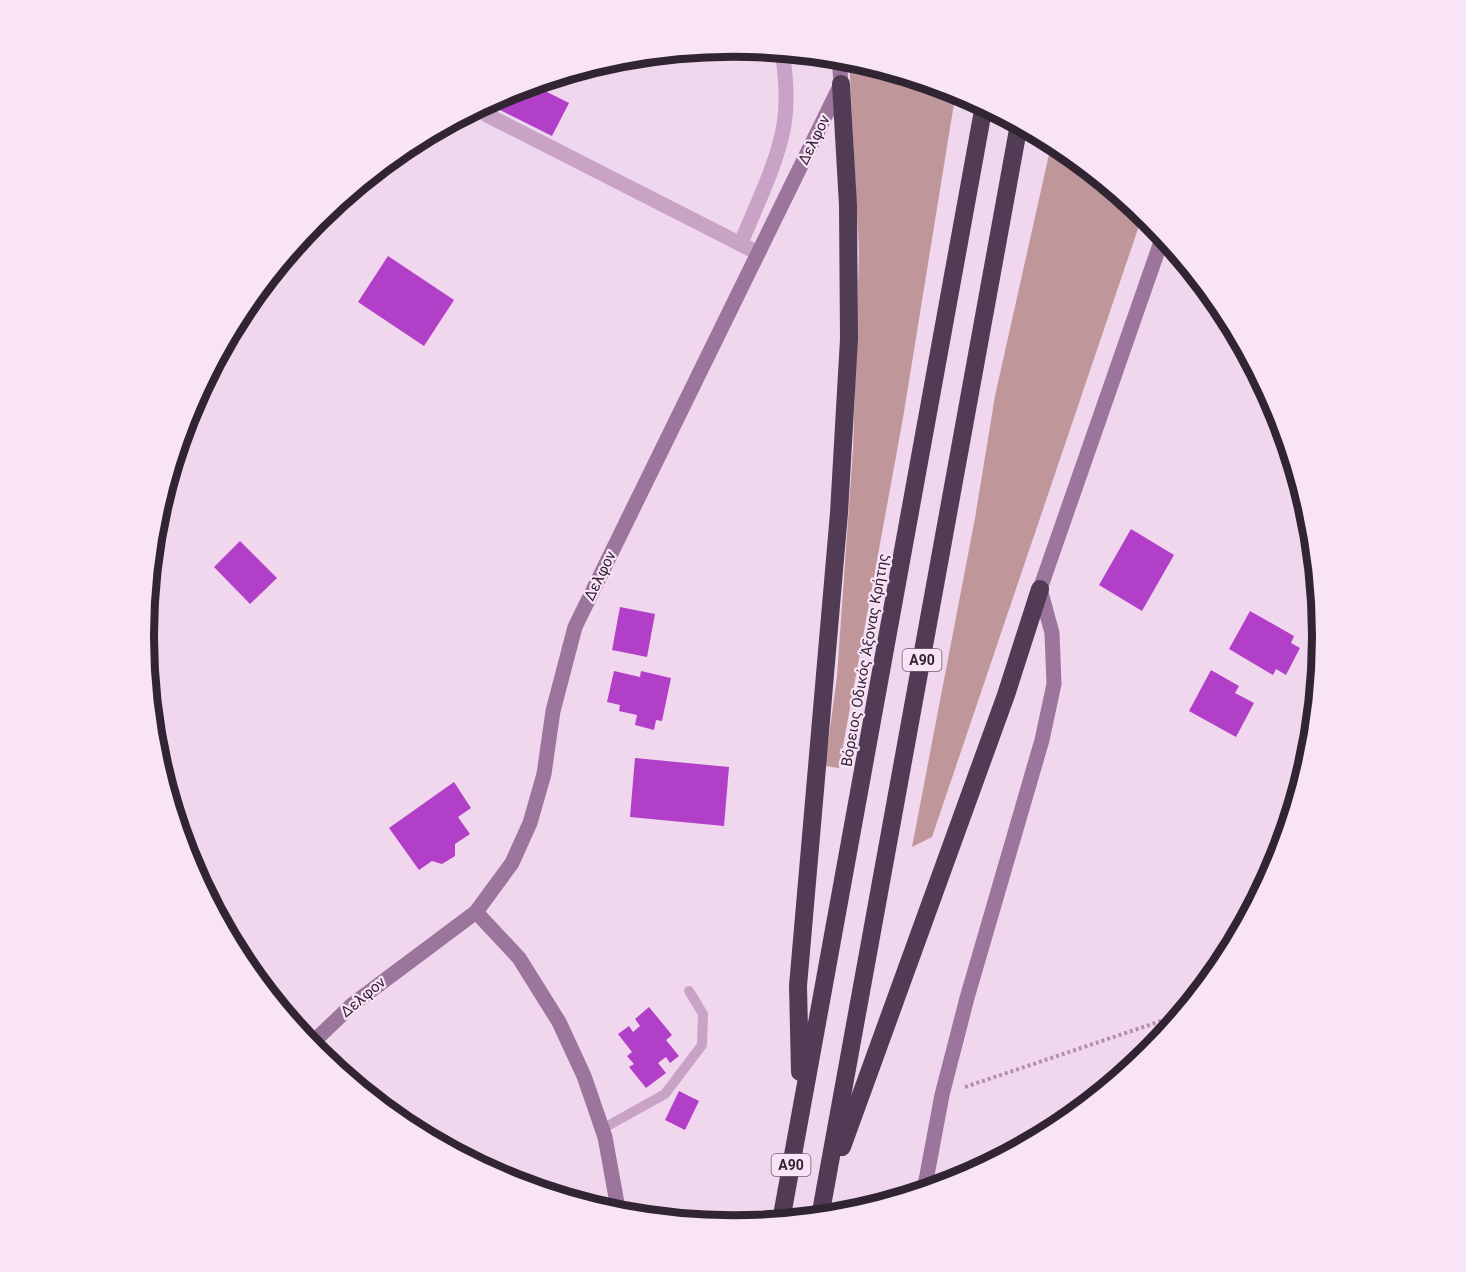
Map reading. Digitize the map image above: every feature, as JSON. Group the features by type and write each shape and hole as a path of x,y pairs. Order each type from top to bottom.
{"highway":[{"path":"801,1110 798,986 839,513 849,339 848,205 841,84"},
{"name":"Βόρειος Οδικός Άξονας Κρήτης","path":"782,1213 982,114"},
{"name":"Α90","path":"822,1208 1018,132"},
{"path":"824,1197 1006,695 1040,589"}],"main road":[{"path":"840,67 841,84"},
{"name":"Δελφον","path":"317,1038 353,1004 476,912 512,863 530,823 544,774 555,702 575,627 841,84"},
{"path":"926,1182 942,1095 1042,740 1054,684 1052,633 1040,589 1160,245"},
{"path":"476,912 519,958 559,1022 584,1077 602,1129 617,1203"}],"street":[{"path":"741,243 770,171 784,127 787,95 783,59"},
{"path":"487,115 758,253"}],"lane":[{"path":"602,1129 665,1094 702,1045 703,1014 689,991"}],"path":[{"path":"942,1095 1167,1019"}],"shaded area":[{"path":"850,69 883,77 954,101 903,418 839,768 825,766 837,676 853,449 859,252"},
{"path":"1050,152 1115,201 1139,225 932,837 912,847 975,518 995,396"}],"building":[{"path":"542,90 569,103 552,136 496,108"},
{"path":"388,256 454,300 424,346 358,302"},
{"path":"1131,529 1174,555 1142,611 1099,585"},
{"path":"240,541 277,578 250,604 214,567"},
{"path":"620,607 655,614 647,657 612,650"},
{"path":"1250,611 1294,636 1291,643 1300,648 1286,675 1276,669 1273,675 1229,649"},
{"path":"1211,670 1239,686 1235,693 1254,703 1236,737 1189,711"},
{"path":"614,671 640,677 641,671 671,678 662,721 656,720 654,730 635,725 637,715 619,711 620,705 607,702"},
{"path":"635,758 729,767 724,826 630,817"},
{"path":"454,782 471,808 458,817 470,834 455,844 455,856 442,864 432,861 419,870 389,828"},
{"path":"649,1007 672,1035 666,1040 679,1056 670,1063 666,1057 658,1063 666,1073 646,1088 629,1067 634,1064 627,1056 632,1052 618,1034 629,1026 633,1032 640,1026 635,1019"},
{"path":"679,1091 699,1101 685,1130 665,1120"}]}
